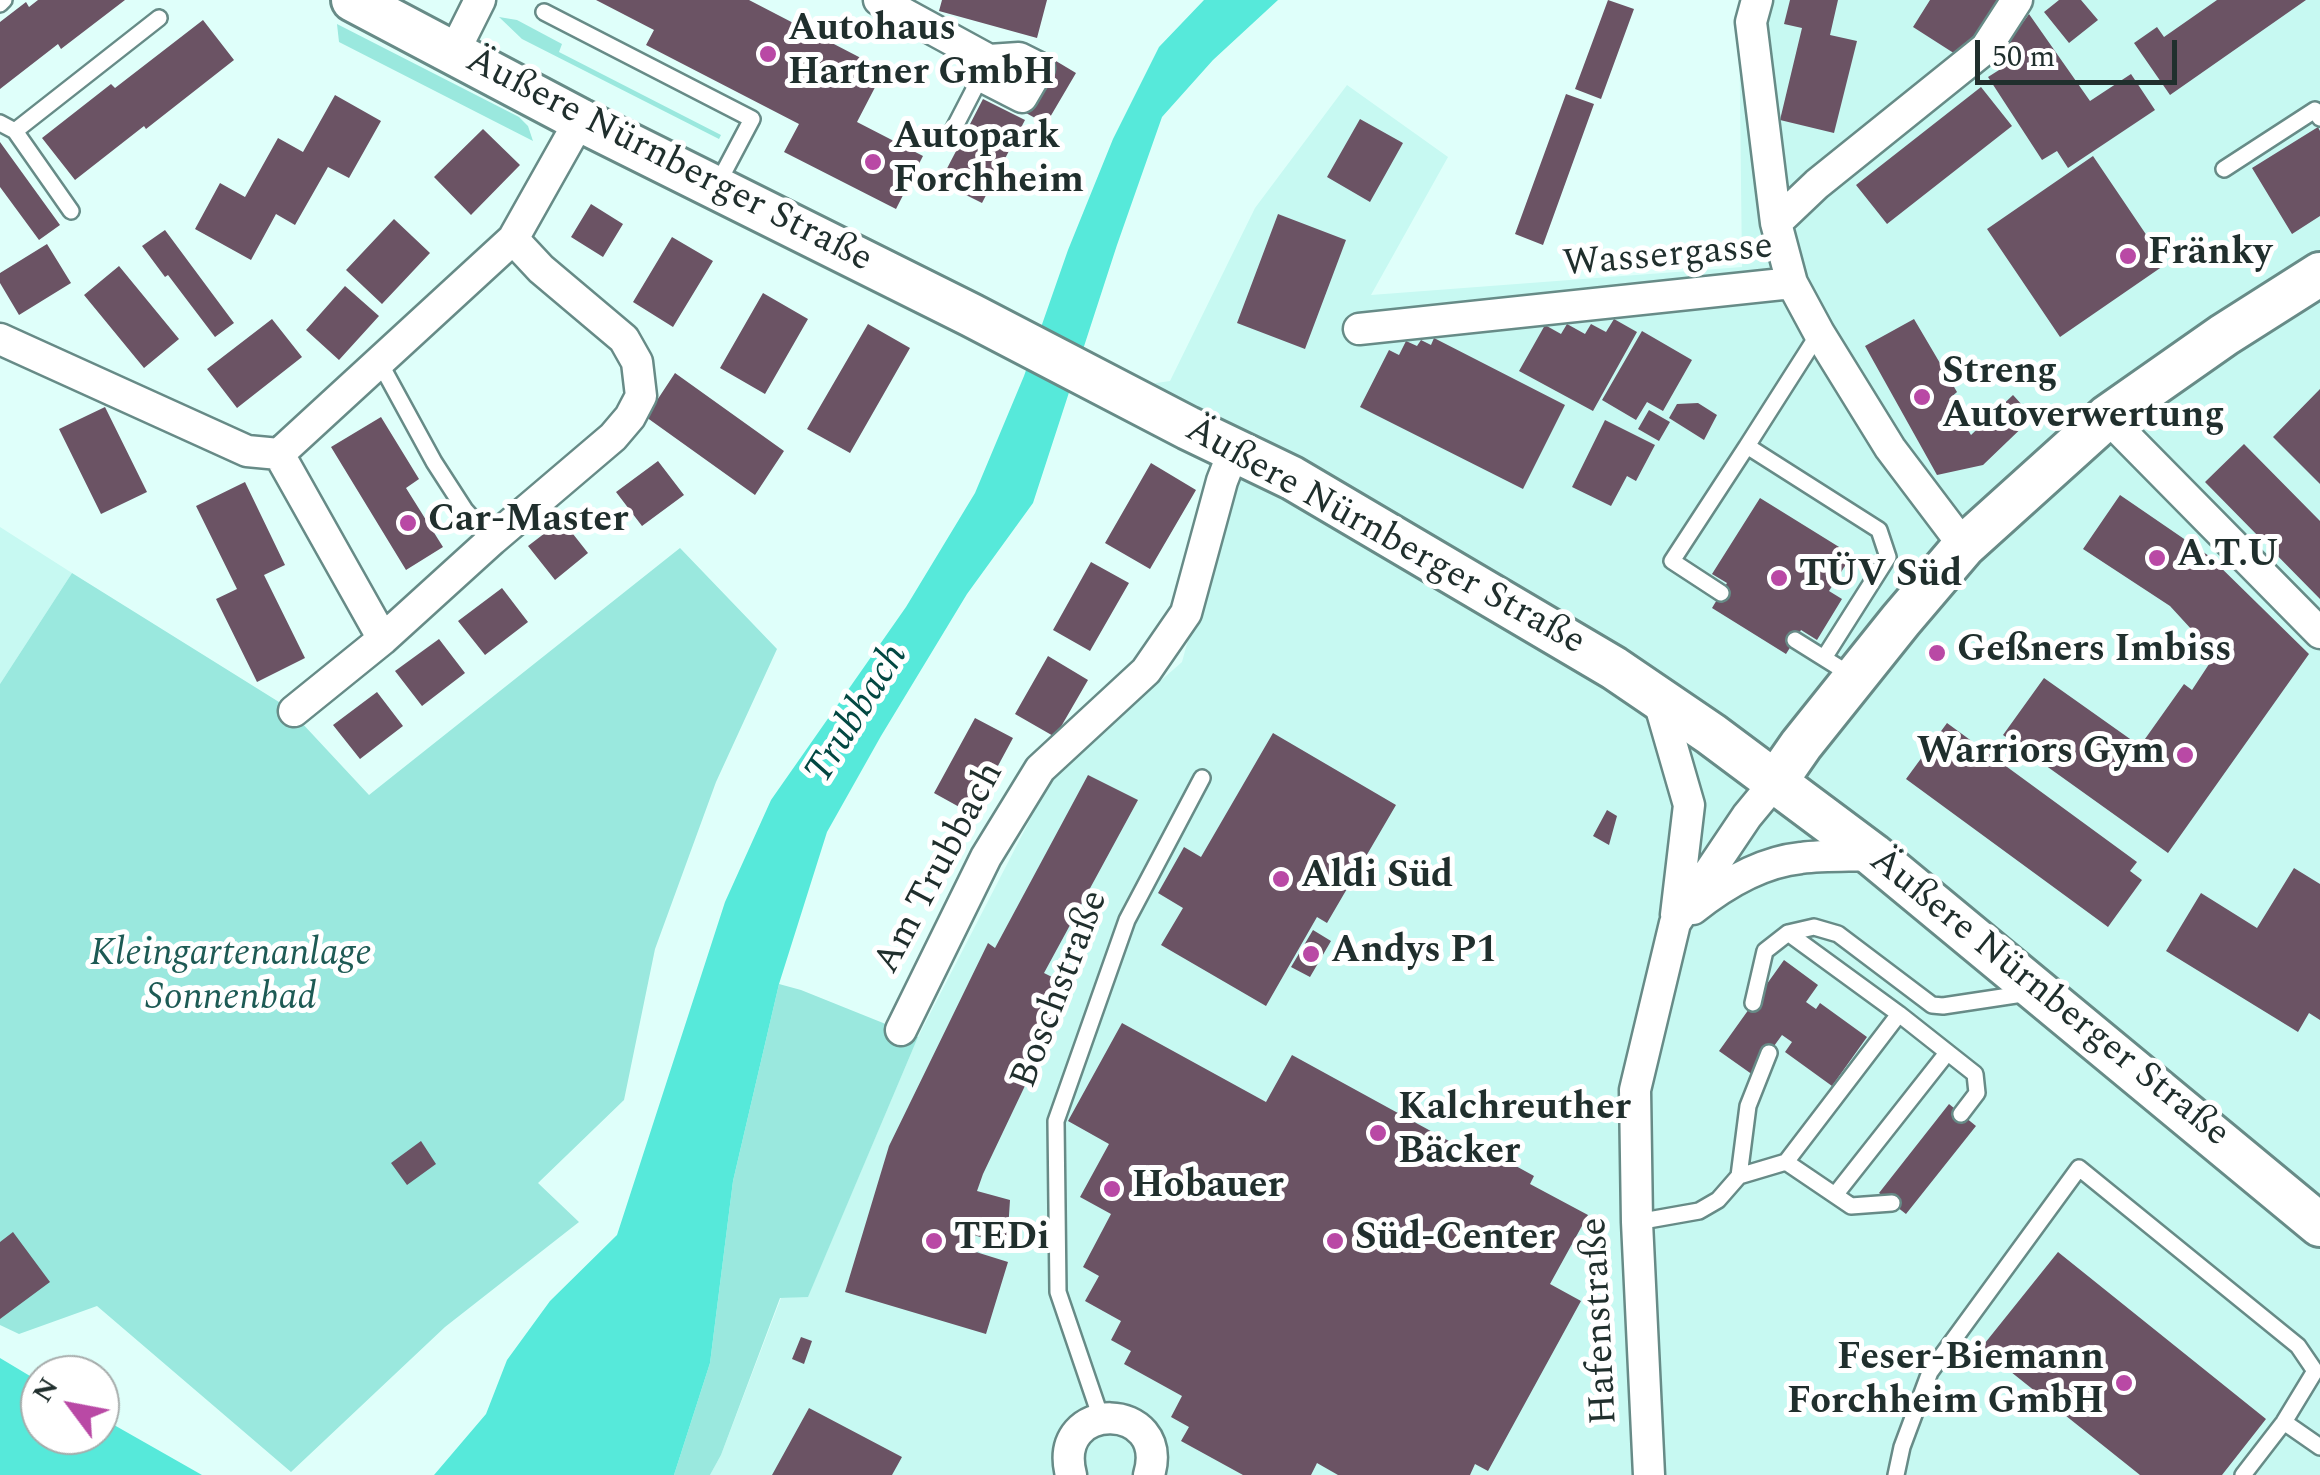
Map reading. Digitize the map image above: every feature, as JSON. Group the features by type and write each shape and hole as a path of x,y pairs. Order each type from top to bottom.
{"main road":[{"name":"Äußere Nürnberger Straße","path":"353,0 580,120 1292,478 1614,668 1873,854 2320,1226"},
{"path":"1776,781 1801,745 1840,668 1901,620 1964,546 2108,418 2224,335 2320,274"}],"street":[{"path":"454,52 480,0"},
{"path":"1757,0 1751,22 1776,223 1792,283"},
{"path":"1776,223 1817,184 1986,48 2016,0"},
{"path":"891,3 985,68"},
{"path":"0,339 247,452 279,454 513,238 580,120"},
{"path":"294,711 613,437 641,396 637,362 624,339 541,269 513,238"},
{"name":"Wassergasse","path":"1359,329 1792,283 1890,448 1964,546"},
{"path":"2108,418 2320,633"},
{"name":"Am Trubbach","path":"901,1030 986,856 1040,769 1146,671 1186,613 1234,450"},
{"path":"279,454 382,639"},
{"path":"1658,698 1689,804 1675,923"},
{"name":"Hafenstraße","path":"1649,1475 1635,1090 1675,923 1738,829 1776,781"},
{"path":"1675,923 1715,891 1761,868 1798,858 1873,854"},
{"path":"1070,1475 1067,1459 1073,1438 1085,1425 1114,1417 1128,1420 1147,1438 1152,1450 1149,1475"}],"lane":[{"path":"544,12 752,119 716,188"},
{"path":"71,212 8,126 158,18"},
{"path":"950,138 985,68"},
{"path":"2224,168 2315,110 2320,118"},
{"path":"1721,593 1672,560 1820,333"},
{"path":"380,362 434,462 465,510 492,540"},
{"path":"1748,446 1879,530 1888,557 1840,668 1796,640"},
{"name":"Boschstraße","path":"1101,1418 1058,1292 1056,1121 1127,920 1202,778"},
{"path":"1753,1003 1765,951 1788,934 1814,928 1838,934 1932,1004 1943,1006 2038,992"},
{"path":"1788,934 1974,1074 1977,1094 1961,1114"},
{"path":"1637,1222 1699,1211 1718,1200 1739,1176 1786,1162 1899,1014"},
{"path":"1836,1195 1947,1052"},
{"path":"1739,1176 1748,1106 1768,1053"},
{"path":"1786,1162 1852,1206 1892,1203"},
{"path":"1896,1475 1902,1447 1930,1372 2078,1168 2298,1346 2314,1372 2284,1422 2243,1475"},
{"path":"2284,1422 2320,1447"}],"shaded area":[{"path":"1743,0 2320,0 2320,1475 710,1475 781,1298 808,1296 918,1037 1053,775 1182,662 1239,452 1115,389 1170,381 1255,208 1347,85 1448,157 1371,295 1742,267 1739,14"},
{"path":"0,527 72,573 0,684"}],"green space":[{"path":"499,17 517,20 562,44 559,52 721,135 719,139 522,39"},
{"path":"337,24 519,117 528,126 533,141 339,42"},
{"name":"Kleingartenanlage Sonnenbad","path":"680,548 777,649 716,782 655,949 624,1100 538,1183 579,1222 445,1327 291,1472 97,1306 19,1334 0,1325 0,684 72,573 287,707 369,795"},
{"path":"779,984 918,1037 808,1297 780,1298 710,1475 674,1475 710,1363 733,1181"}],"water":[{"name":"Trubbach","path":"1204,0 1278,0 1213,60 1162,117 1033,503 967,594 827,832 779,984 733,1181 710,1363 674,1475 434,1475 486,1414 507,1360 550,1301 617,1235 725,902 771,800 906,607 975,493 1024,376 1068,250 1113,139 1159,47"},
{"path":"0,1358 20,1370 20,1455 120,1455 120,1428 202,1475 0,1475"}],"building":[{"path":"38,0 125,0 61,49 58,44 0,89 0,22 26,2 29,7"},
{"path":"596,0 749,0 884,70 857,122 923,156 896,209 784,152 799,124 646,45 654,30"},
{"path":"942,0 1047,0 1037,38 939,11"},
{"path":"1608,0 1634,9 1601,99 1575,89"},
{"path":"1790,0 1838,0 1830,35 1857,41 1834,133 1780,120 1802,28 1784,24"},
{"path":"1930,0 2000,0 1963,59 1913,27"},
{"path":"2059,0 2081,0 2098,20 2069,43 2044,12"},
{"path":"2217,0 2306,0 2170,95 2134,43 2157,27 2164,37"},
{"path":"2029,14 2090,101 2131,74 2155,110 2068,168 2057,151 2042,160 1988,77 2007,65 1999,55"},
{"path":"203,20 234,60 75,180 42,138"},
{"path":"1056,61 1076,73 1046,124 1026,113"},
{"path":"1981,87 2012,126 1887,224 1856,185"},
{"path":"1566,94 1594,104 1543,245 1515,234"},
{"path":"335,95 381,121 349,178 328,167 295,225 276,214 251,260 195,229 220,183 245,197 278,138 303,152"},
{"path":"983,99 1025,120 982,203 940,182"},
{"path":"1360,119 1403,143 1370,202 1327,177"},
{"path":"2318,127 2320,216 2292,234 2252,168"},
{"path":"483,129 520,165 471,215 434,177"},
{"path":"0,142 60,225 39,240 0,187"},
{"path":"2093,156 2166,264 2060,337 1987,229"},
{"path":"591,204 623,224 603,257 571,237"},
{"path":"1278,214 1346,240 1305,349 1237,323"},
{"path":"394,219 430,253 382,304 346,270"},
{"path":"165,230 234,323 215,337 142,246"},
{"path":"672,237 713,261 673,327 633,302"},
{"path":"47,244 71,283 19,315 0,283 0,273"},
{"path":"119,266 179,339 144,368 84,295"},
{"path":"345,286 379,316 339,360 306,330"},
{"path":"763,293 808,319 765,394 720,368"},
{"path":"272,319 302,357 237,408 207,369"},
{"path":"1614,319 1637,332 1593,411 1519,371 1545,325 1561,334 1567,324 1585,334 1591,324 1606,332"},
{"name":"Streng Autoverwertung","path":"1914,319 1957,392 1949,399 1971,435 2013,395 2033,417 1983,465 1937,475 1865,346"},
{"path":"868,324 910,348 850,453 807,429"},
{"path":"1642,331 1692,360 1663,411 1647,402 1636,420 1602,400"},
{"path":"1434,338 1565,405 1523,489 1360,407 1389,350 1399,355 1406,341 1417,346 1421,340 1431,345"},
{"path":"675,373 784,451 755,495 646,417"},
{"path":"2320,389 2320,484 2273,437"},
{"path":"1698,403 1717,415 1704,440 1669,418 1677,404"},
{"path":"105,407 147,492 101,514 59,429"},
{"path":"1649,410 1670,422 1659,441 1638,429"},
{"path":"381,417 419,479 406,488 443,547 406,570 331,447"},
{"path":"1605,420 1655,445 1636,481 1627,476 1611,506 1572,487"},
{"path":"2244,444 2320,521 2320,599 2205,482"},
{"path":"658,461 684,495 642,526 616,492"},
{"path":"1151,463 1196,490 1150,569 1105,543"},
{"path":"245,482 285,565 264,575 305,658 257,682 216,599 237,589 196,506"},
{"path":"2120,495 2209,556 2309,654 2168,853 2003,735 2044,678 2140,746 2184,684 2192,690 2215,655 2170,606 2083,549"},
{"name":"TÜV Süd","path":"1760,498 1852,555 1829,591 1842,599 1817,640 1801,630 1786,654 1712,608 1727,583 1712,574"},
{"path":"562,520 588,553 555,580 528,546"},
{"path":"1091,562 1129,583 1090,651 1053,630"},
{"path":"502,588 528,622 485,655 458,621"},
{"path":"439,639 465,673 422,706 395,671"},
{"path":"1048,656 1088,680 1055,737 1015,714"},
{"path":"377,692 403,726 360,759 333,725"},
{"path":"975,718 1013,738 972,814 934,793"},
{"path":"1947,723 2137,862 2130,871 2142,880 2108,927 1906,779"},
{"path":"1273,733 1396,805 1327,923 1317,917 1266,1006 1161,945 1183,908 1158,893 1184,847 1201,857"},
{"path":"1088,775 1138,800 1044,973 1072,987 977,1191 1010,1200 1007,1246 965,1232 960,1247 1008,1262 986,1334 845,1292 889,1146 988,943 995,948"},
{"path":"1607,810 1617,816 1609,845 1593,836"},
{"path":"2294,868 2320,884 2320,1020 2309,1013 2298,1032 2166,951 2201,893 2257,928"},
{"name":"Andys P1","path":"1313,930 1331,941 1310,977 1291,967"},
{"path":"1784,960 1818,985 1806,1002 1816,1009 1820,1003 1867,1037 1832,1086 1785,1052 1792,1042 1782,1035 1753,1075 1719,1051"},
{"name":"Süd-Center","path":"1122,1023 1266,1102 1292,1055 1491,1164 1496,1155 1534,1176 1530,1184 1588,1215 1550,1284 1581,1301 1488,1471 1475,1464 1470,1475 1338,1475 1317,1463 1311,1475 1243,1475 1181,1441 1189,1427 1171,1417 1182,1396 1124,1364 1131,1351 1111,1340 1121,1321 1085,1301 1099,1276 1083,1267 1111,1214 1080,1197 1109,1144 1068,1121"},
{"path":"1949,1104 1976,1126 1906,1214 1879,1193"},
{"path":"421,1141 436,1164 407,1185 391,1163"},
{"path":"13,1232 50,1282 0,1319 0,1242"},
{"name":"Feser-Biemann Forchheim GmbH","path":"2058,1252 2266,1419 2222,1475 2140,1475 1981,1348"},
{"path":"801,1337 812,1341 804,1364 792,1359"},
{"path":"809,1408 902,1457 892,1475 772,1475"}],"place":[{"name":"Autohaus Hartner GmbH","path":"768,54"},
{"name":"Autopark Forchheim","path":"873,162"},
{"name":"Fränky","path":"2128,256"},
{"name":"Streng Autoverwertung","path":"1922,397"},
{"name":"Car-Master","path":"408,523"},
{"name":"A.T.U","path":"2157,558"},
{"name":"TÜV Süd","path":"1779,578"},
{"name":"Geßners Imbiss","path":"1937,653"},
{"name":"Warriors Gym","path":"2185,755"},
{"name":"Aldi Süd","path":"1281,879"},
{"name":"Andys P1","path":"1311,954"},
{"name":"Kalchreuther Bäcker","path":"1378,1133"},
{"name":"Hobauer","path":"1112,1189"},
{"name":"TEDi","path":"934,1241"},
{"name":"Süd-Center","path":"1335,1241"},
{"name":"Feser-Biemann Forchheim GmbH","path":"2124,1383"}]}
